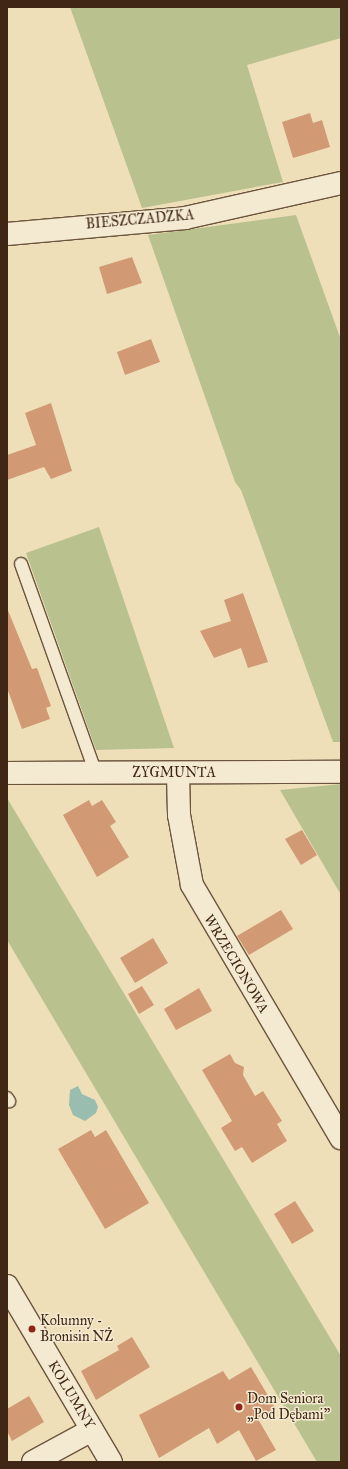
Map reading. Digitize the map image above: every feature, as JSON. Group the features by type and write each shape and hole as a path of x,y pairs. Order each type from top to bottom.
{"street":[{"name":"BIESZCZADZKA","path":"7,234 185,218 341,183"},
{"name":"ZYGMUNTA","path":"7,773 178,774 341,772"},
{"name":"WRZECIONOWA","path":"178,774 179,815 192,885 341,1138"},
{"name":"KOLUMNY","path":"7,1286 111,1462"},
{"path":"33,1462 92,1430"}],"lane":[{"path":"21,564 96,773"}],"green space":[{"path":"70,7 341,7 341,38 247,65 283,182 142,208"},
{"path":"296,215 341,340 341,742 333,742 241,490 235,482 148,235"},
{"path":"99,527 174,748 96,750 26,553"},
{"path":"341,784 341,895 280,790"},
{"path":"7,798 341,1356 341,1462 317,1462 7,940"}],"shaded area":[{"path":"78,1086 82,1094 95,1100 98,1107 96,1113 85,1121 73,1115 69,1105 70,1090"}],"building":[{"path":"310,113 313,123 322,120 330,147 293,158 282,122"},
{"path":"132,257 142,283 107,294 99,267"},
{"path":"151,339 160,362 125,375 117,352"},
{"path":"51,403 72,471 51,479 44,467 7,480 7,455 36,445 25,413"},
{"path":"243,593 268,662 248,668 241,648 214,658 200,631 231,621 224,600"},
{"path":"7,608 32,669 37,668 51,706 46,708 50,719 22,729 7,688"},
{"path":"89,800 92,806 102,800 116,822 110,826 129,857 97,877 63,815"},
{"path":"302,830 317,855 301,865 285,839"},
{"path":"281,910 293,929 249,955 237,936"},
{"path":"153,938 168,963 135,983 120,958"},
{"path":"142,986 154,1005 139,1014 128,994"},
{"path":"199,988 212,1011 176,1030 164,1009"},
{"path":"230,1054 235,1063 244,1067 243,1075 255,1096 263,1091 282,1121 277,1124 287,1141 252,1163 242,1147 235,1151 221,1128 232,1121 202,1070"},
{"path":"91,1130 95,1137 106,1130 149,1203 105,1229 58,1149"},
{"path":"295,1201 314,1231 292,1244 274,1214"},
{"path":"132,1337 150,1367 96,1400 81,1371 119,1350 117,1346"},
{"path":"251,1367 276,1409 258,1419 276,1450 256,1461 239,1430 217,1444 209,1428 159,1458 139,1415 223,1371 229,1380"},
{"path":"29,1396 44,1422 12,1441 7,1431 7,1409"}],"place":[{"name":"Kolumny - Bronisin NŻ","path":"32,1329"},
{"name":"Dom Seniora „Pod Dębami”","path":"239,1407"}]}
